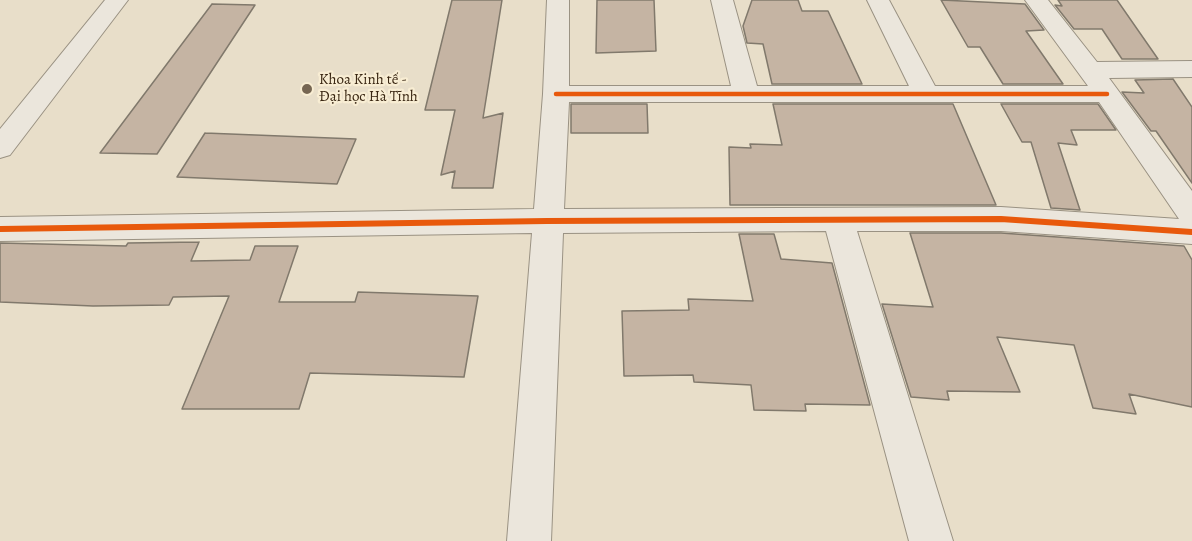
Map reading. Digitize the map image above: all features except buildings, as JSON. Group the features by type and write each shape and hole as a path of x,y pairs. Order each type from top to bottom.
{"street":[{"path":"0,148 117,0"},
{"path":"529,541 556,94 558,0"},
{"path":"722,0 746,94"},
{"path":"878,0 926,94"},
{"path":"1036,0 1090,70 1192,214"},
{"path":"1090,70 1192,69"},
{"path":"556,94 1107,94"},
{"path":"0,229 547,221 1001,219 1192,232"},
{"path":"838,220 931,541"}],"cycle path":[{"path":"556,94 1107,94"},
{"path":"0,229 547,221 1001,219 1192,232"}],"place":[{"name":"Khoa Kinh tế - Đại học Hà Tĩnh","path":"307,89"}]}
